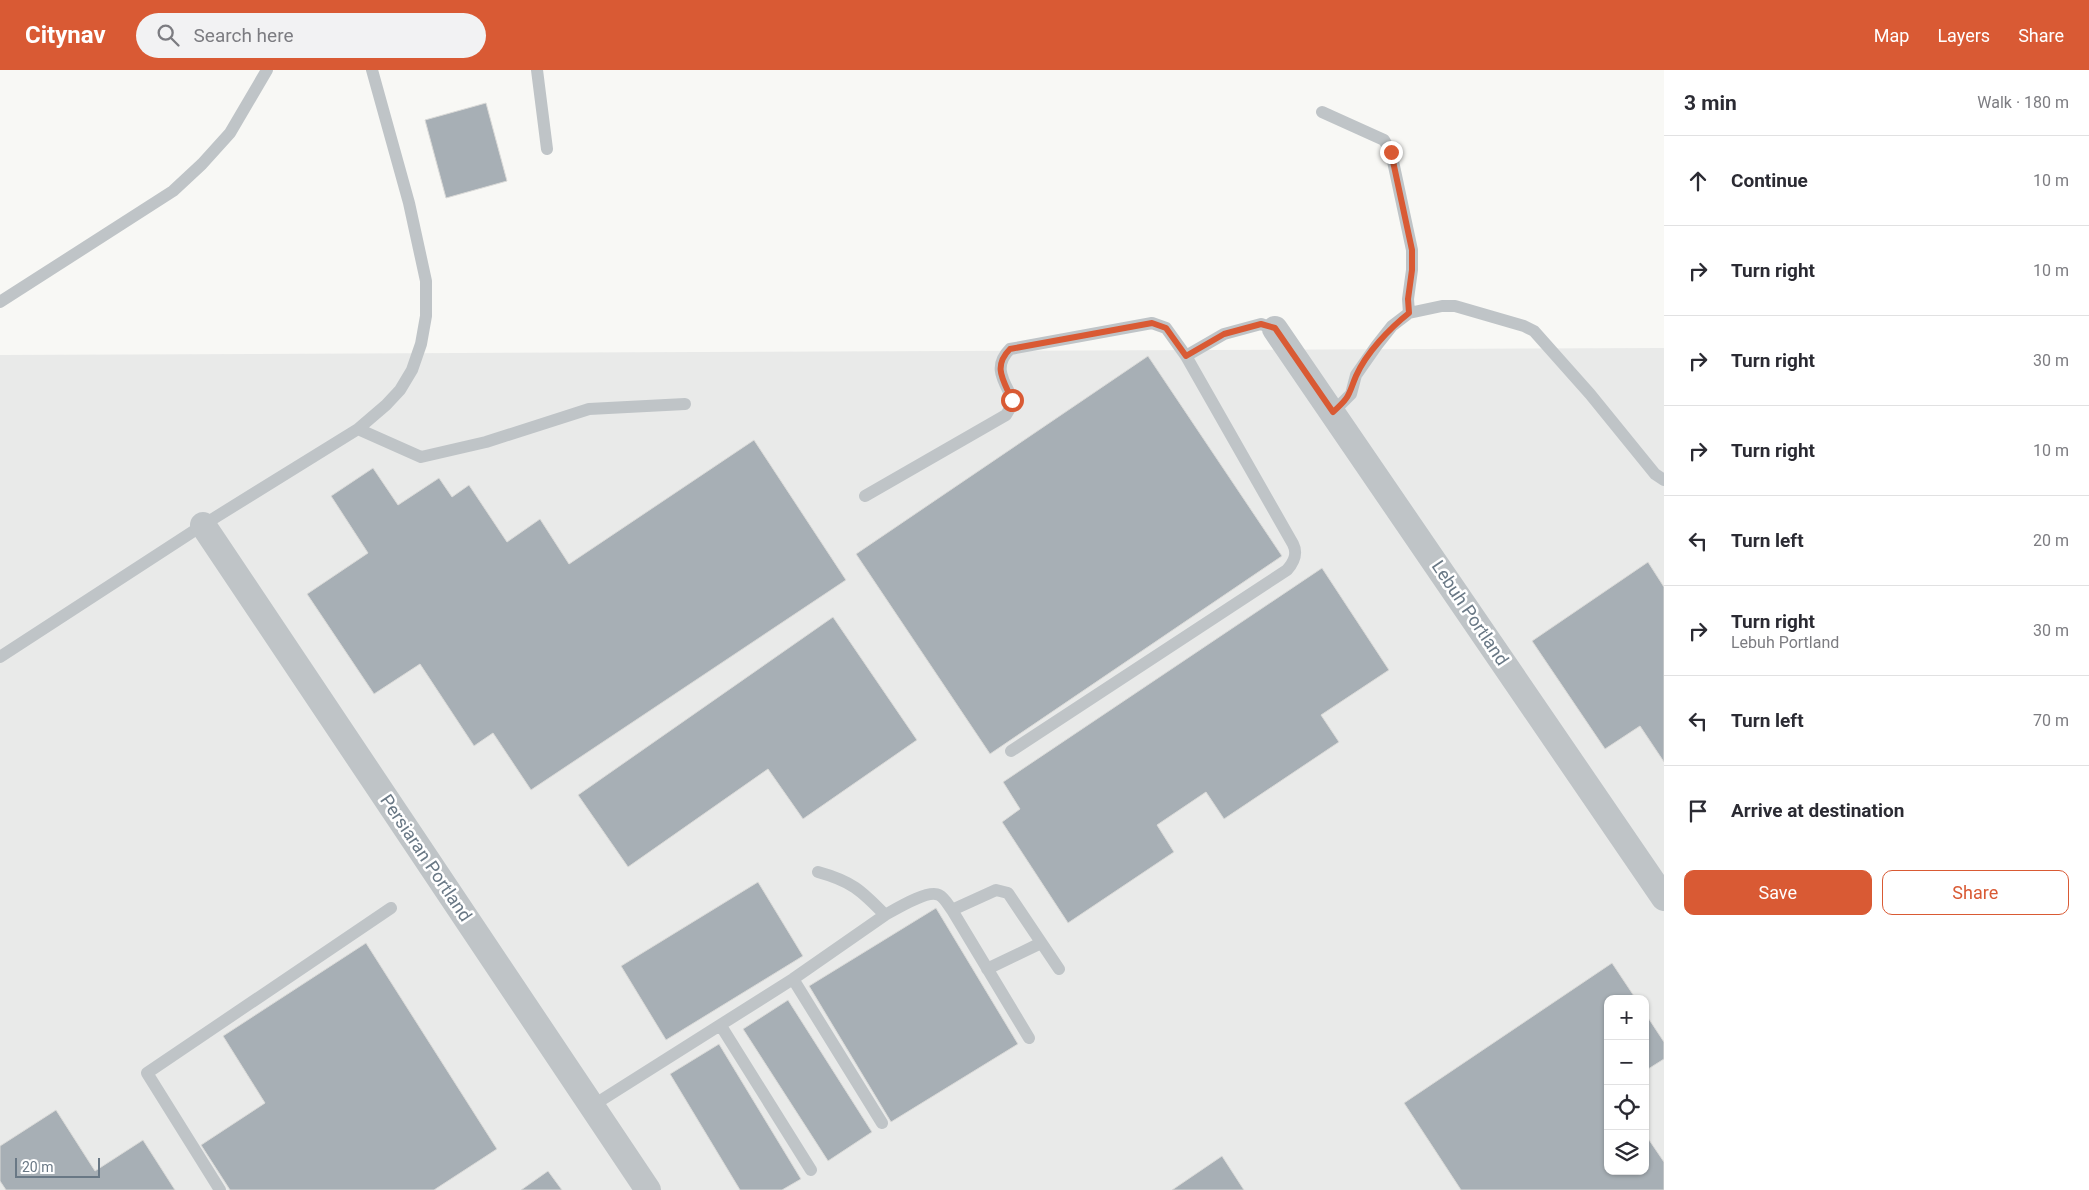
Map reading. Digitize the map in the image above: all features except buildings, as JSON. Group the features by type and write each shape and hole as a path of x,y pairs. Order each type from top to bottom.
{"street":[{"name":"Lebuh Portland","path":"1275,328 1664,898"},
{"name":"Persiaran Portland","path":"203,525 648,1190"}],"lane":[{"path":"0,302 172,191 202,164 230,133 267,70"},
{"path":"0,656 203,525 358,429 400,390 412,370 421,344 426,316 426,281 409,203 372,70"},
{"path":"537,70 547,149"},
{"path":"1322,112 1384,140 1391,152 1412,250 1412,270 1408,299 1409,313"},
{"path":"1333,412 1351,394 1356,375 1392,326 1409,313 1442,306 1455,306 1524,326 1534,332 1590,394 1655,474 1664,480"},
{"path":"865,496 1006,415 1012,405 1012,400 1000,372 1000,362 1010,349 1152,323 1166,328 1186,356 1293,544 1296,550 1295,558 1287,570 1011,751"},
{"path":"1186,356 1224,334 1261,324 1275,328"},
{"path":"358,429 421,457 486,442 589,409 685,404"},
{"path":"818,872 848,882 864,893 885,915"},
{"path":"952,910 996,890 1008,893 1059,969"},
{"path":"592,1106 721,1026 885,915 927,894 933,893 941,896 952,910 1029,1038"},
{"path":"220,1190 146,1073 391,908"},
{"path":"987,969 1041,943"},
{"path":"793,979 882,1123"},
{"path":"721,1026 811,1170"}],"shaded area":[{"path":"1664,348 1664,1190 0,1190 0,355"}],"route":[{"path":"1012,400 1000,372 1000,362 1010,349 1152,323 1166,328 1186,356 1224,334 1261,324 1275,328 1333,412 1351,394 1356,375 1377,345 1392,326 1409,313 1408,299 1412,270 1412,250 1391,152"}]}
